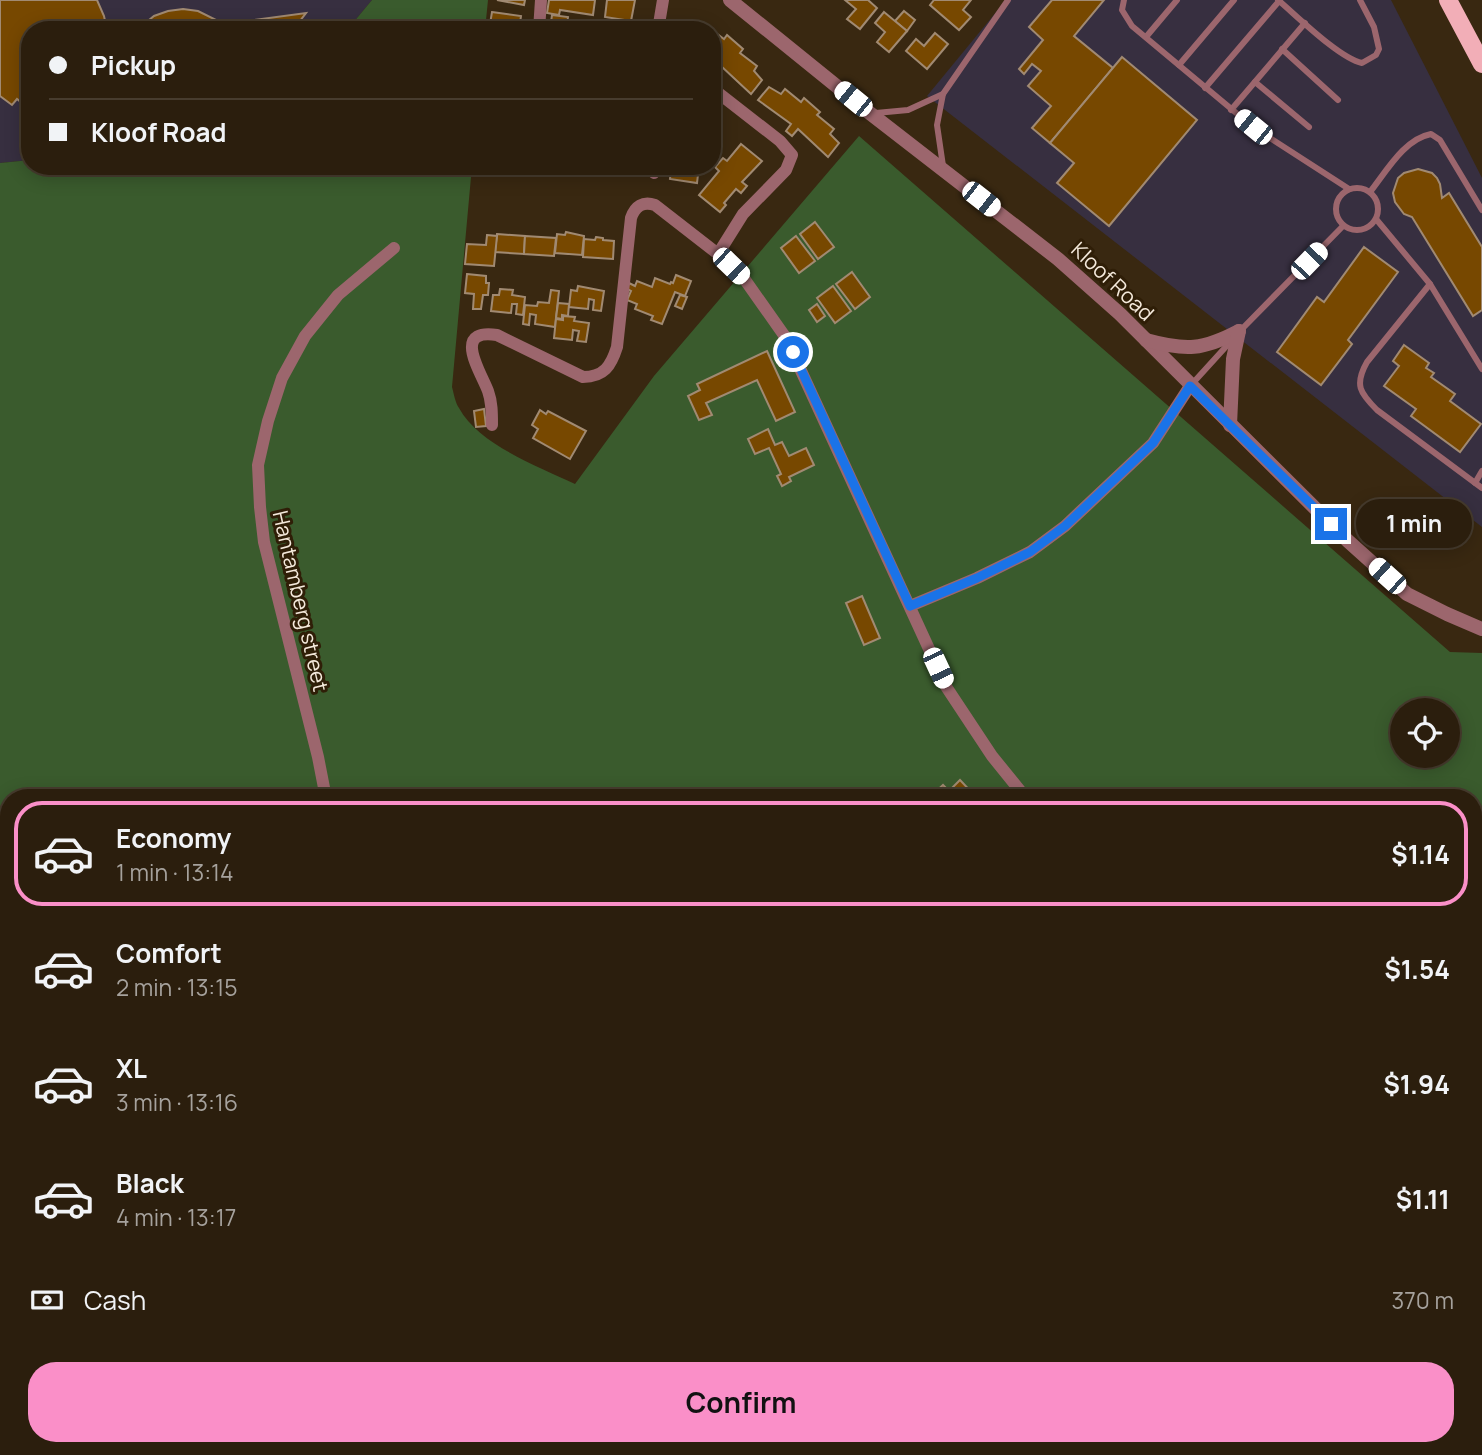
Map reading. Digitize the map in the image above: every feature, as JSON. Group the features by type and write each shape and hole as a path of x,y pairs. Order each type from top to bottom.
{"main road":[{"path":"1448,0 1482,64"}],"street":[{"path":"540,21 541,0"},
{"path":"660,21 663,0"},
{"name":"Kloof Road","path":"730,0 1058,259 1120,314 1348,541 1407,594 1482,629"},
{"path":"718,254 743,214 786,170 792,155 780,141 721,95"},
{"path":"492,425 489,392 471,356 471,346 477,337 486,333 497,335 583,377 593,377 606,371 612,363 617,347 631,218 640,205 646,202 655,205 743,277 786,338 947,688 992,756 1020,789"},
{"name":"Hantamberg street","path":"324,789 264,542 258,465 282,378 305,336 338,295 394,248"},
{"path":"1145,340 1190,348 1215,344 1240,331"},
{"path":"1230,425 1233,359 1240,331"},
{"path":"910,606 1030,552 1065,526 1153,443 1190,386"},
{"path":"1447,614 1482,619"}],"lane":[{"path":"943,169 937,125 943,94 1008,0"},
{"path":"1124,0 1122,10 1125,18 1231,110 1272,141 1329,174 1349,189"},
{"path":"1146,37 1177,0"},
{"path":"1179,65 1234,0"},
{"path":"1205,88 1279,0 1353,61 1362,63 1376,55 1379,48 1374,27 1360,0"},
{"path":"1231,110 1305,23"},
{"path":"1282,50 1338,100"},
{"path":"1255,82 1309,127"},
{"path":"871,114 908,110 943,94"},
{"path":"1370,192 1409,144 1419,137 1431,134 1440,140 1482,210"},
{"path":"1356,187 1370,192 1378,205 1376,219 1357,231 1343,226 1335,213 1338,198 1349,189 1356,187"},
{"path":"1376,219 1430,284 1482,369"},
{"path":"1190,386 1343,226"},
{"path":"1430,284 1367,362 1360,373 1359,386 1365,398 1377,410 1482,488"},
{"path":"1475,483 1482,471"}],"shaded area":[{"path":"0,0 372,0 354,21 21,21 21,161 0,163"},
{"path":"1006,0 1391,0 1482,178 1482,527 927,96"}],"green space":[{"path":"372,0 488,0 486,21 354,21"},
{"path":"859,136 1450,652 1482,653 1482,789 0,789 0,163 21,161 21,175 471,175 452,387 458,406 480,433 527,462 575,484 654,376"}],"building":[{"path":"0,0 97,0 105,21 21,21 21,102 17,99 12,105 0,96"},
{"path":"497,0 525,0 524,5"},
{"path":"549,0 595,0 593,15 560,10 559,15 547,13"},
{"path":"607,0 635,0 631,21 605,17"},
{"path":"845,0 868,0 877,8 860,29 847,19 856,9"},
{"path":"934,0 971,0 963,10 971,17 959,30 930,5"},
{"path":"1052,0 1104,0 1074,36 1113,68 1050,143 1032,128 1051,106 1028,86 1041,71 1032,64 1024,74 1019,69 1043,40 1029,27"},
{"path":"168,11 198,11 218,21 148,21"},
{"path":"904,11 915,20 907,31 895,21"},
{"path":"492,12 521,16 520,21 490,21"},
{"path":"884,12 907,31 889,52 877,42 885,32 875,23"},
{"path":"306,13 300,21 246,21"},
{"path":"552,15 568,17 568,21 551,21"},
{"path":"935,33 948,44 927,69 906,51 916,39 924,46"},
{"path":"727,35 743,49 740,53 757,66 754,71 762,80 751,94 721,66 721,37 724,39"},
{"path":"1122,57 1197,120 1109,226 1057,183 1074,163 1050,143"},
{"path":"769,87 781,94 785,89 801,102 804,98 820,112 817,115 834,129 830,134 839,143 828,157 798,129 792,136 786,131 791,124 758,100"},
{"path":"741,144 762,161 742,182 747,186 741,193 736,189 720,212 699,195 716,175 721,175 721,160 723,158 727,161"},
{"path":"1418,169 1432,173 1437,178 1442,198 1449,193 1482,247 1482,310 1473,316 1412,217 1404,214 1395,202 1393,193 1398,178"},
{"path":"670,175 698,175 697,183 670,179"},
{"path":"815,222 834,247 818,259 800,234"},
{"path":"566,232 584,236 582,255 555,253 557,234 565,235"},
{"path":"497,234 525,236 524,254 495,252"},
{"path":"487,235 497,236 494,266 465,264 467,244 486,245"},
{"path":"525,236 556,238 554,256 524,254"},
{"path":"796,236 815,261 799,273 781,248"},
{"path":"596,237 614,241 613,259 583,257 584,239 595,240"},
{"path":"1364,247 1398,272 1348,340 1352,344 1321,385 1277,352 1317,297 1324,302"},
{"path":"852,272 870,297 855,309 836,284"},
{"path":"467,274 486,276 486,283 489,283 488,295 483,295 481,309 473,309 474,294 465,293"},
{"path":"676,275 691,281 685,296 675,292 662,324 651,320 653,316 635,309 637,304 627,300 631,291 627,289 629,283 635,286 637,281 652,287 655,278 670,284"},
{"path":"578,286 604,291 601,311 593,310 594,300 589,299 588,309 569,307 571,290 577,291"},
{"path":"833,286 851,311 835,323 817,298"},
{"path":"500,289 513,290 512,295 525,297 523,315 516,314 517,304 512,304 511,313 491,311 493,295 499,295"},
{"path":"551,290 559,291 555,327 535,324 536,315 530,314 529,325 523,324 525,305 549,303"},
{"path":"680,295 687,297 682,309 675,306"},
{"path":"558,303 569,304 568,316 562,315 562,319 556,318"},
{"path":"817,304 825,316 817,322 809,310"},
{"path":"563,316 575,317 574,321 589,323 586,342 577,341 579,331 573,330 572,340 554,338 556,319 563,320"},
{"path":"1404,345 1429,363 1426,368 1434,373 1431,377 1455,394 1450,401 1481,424 1460,452 1411,416 1416,409 1384,386 1399,366 1393,361"},
{"path":"767,351 795,412 776,421 757,380 706,403 712,415 699,420 688,396 700,390 697,384"},
{"path":"484,409 486,426 476,427 474,411"},
{"path":"540,410 546,414 548,411 586,431 570,459 533,438 538,429 532,425"},
{"path":"768,429 775,445 782,442 789,456 806,448 814,465 789,477 791,481 782,486 777,476 781,474 769,448 755,454 748,439"},
{"path":"862,596 880,638 864,645 846,603"},
{"path":"960,780 968,789 951,789"}],"route":[{"path":"793,352 910,606 1030,552 1065,526 1153,443 1190,386 1331,524"}]}
